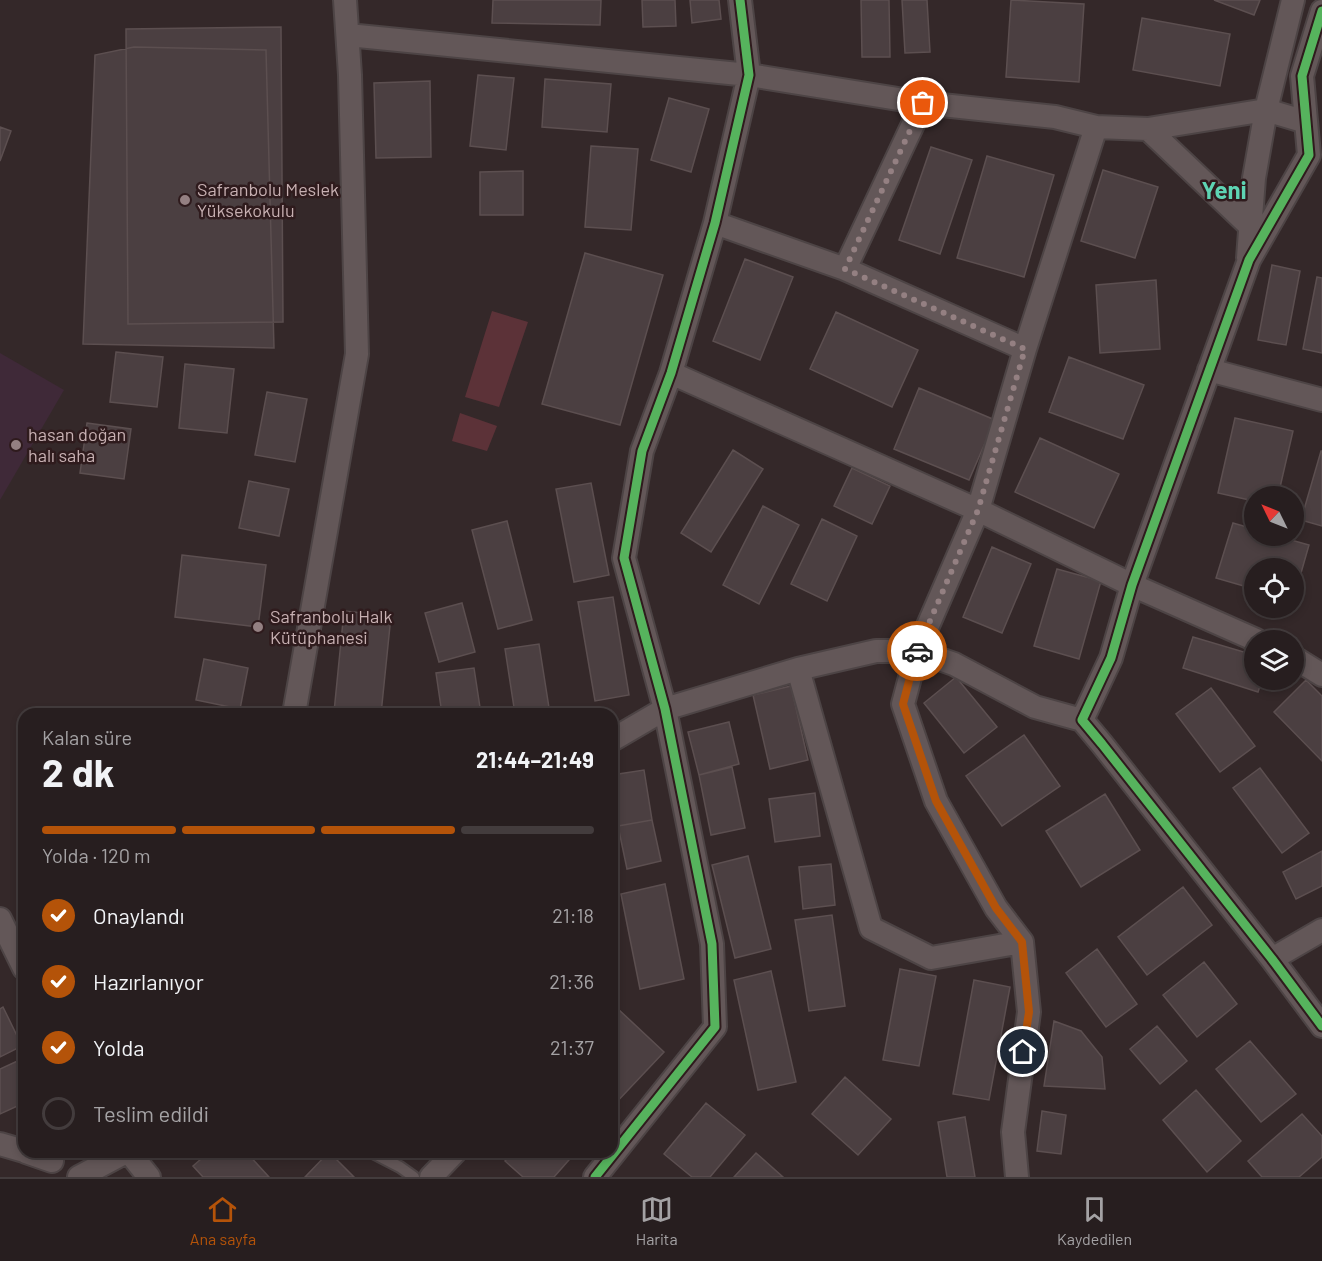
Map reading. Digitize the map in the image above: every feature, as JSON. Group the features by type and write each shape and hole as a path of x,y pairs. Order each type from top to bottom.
{"street":[{"path":"295,708 357,354 348,35 345,0"},
{"path":"618,1148 716,1027 712,944 665,709 624,558 642,451 671,373 715,223 749,75 740,0"},
{"path":"1249,262 1254,178 1266,110 1293,0"},
{"path":"1082,720 1111,657 1132,585 1249,262 1315,155 1306,122 1302,76 1322,11"},
{"path":"348,35 749,75 923,103 1055,117 1095,127 1149,129 1266,110 1306,122"},
{"path":"845,269 923,103"},
{"path":"1017,1177 1012,1132 1029,1012 1022,942 996,908 936,801 903,704 917,651 978,510 1025,349 1095,127"},
{"path":"1149,129 1251,227"},
{"path":"715,223 845,269 1025,349"},
{"path":"1209,370 1322,400"},
{"path":"671,373 978,510 1132,585 1244,635"},
{"path":"618,737 665,709 798,669 876,651 917,651 954,664 1035,707 1082,720 1272,959 1322,1026"},
{"path":"1304,664 1322,675"},
{"path":"798,669 870,928 932,958 1022,942"},
{"path":"0,919 18,956"},
{"path":"1272,959 1322,930"},
{"path":"0,1143 18,1149"},
{"path":"79,1177 115,1158"},
{"path":"132,1158 149,1177"},
{"path":"431,1177 449,1158"},
{"path":"595,1177 610,1158"}],"lane":[{"path":"383,1158 414,1177"}],"shaded area":[{"path":"492,311 528,322 499,407 465,397"},
{"name":"hasan doğan halı saha","path":"0,353 64,390 0,500"},
{"path":"460,413 497,426 487,451 452,441"}],"building":[{"path":"493,0 601,0 600,25 492,23"},
{"path":"642,0 675,0 676,26 643,27"},
{"path":"690,0 719,0 721,19 692,23"},
{"path":"861,0 889,0 890,57 862,57"},
{"path":"902,0 927,0 930,52 905,53"},
{"path":"1011,0 1084,4 1079,82 1006,77"},
{"path":"1214,0 1260,0 1254,15"},
{"path":"1142,18 1230,34 1220,86 1133,70"},
{"path":"281,27 283,322 128,324 126,29"},
{"path":"134,47 266,50 274,348 83,344 95,55"},
{"path":"478,75 514,78 506,150 470,146"},
{"path":"545,79 611,84 607,132 542,127"},
{"path":"430,81 431,157 376,158 374,83"},
{"path":"669,98 709,109 691,172 651,160"},
{"path":"0,127 11,131 0,161"},
{"path":"591,146 638,149 631,230 585,227"},
{"path":"931,147 972,160 940,254 899,240"},
{"path":"987,156 1054,175 1024,277 957,258"},
{"path":"1103,170 1158,187 1135,258 1081,241"},
{"path":"523,171 523,215 480,215 480,172"},
{"path":"585,253 663,275 620,425 542,404"},
{"path":"745,259 793,277 760,360 713,341"},
{"path":"1272,265 1300,271 1286,345 1258,340"},
{"path":"1317,277 1322,278 1322,353 1303,349"},
{"path":"1156,280 1160,349 1100,353 1096,285"},
{"path":"836,312 918,350 892,407 810,369"},
{"path":"116,352 163,357 157,407 110,402"},
{"path":"1069,357 1144,385 1123,439 1049,412"},
{"path":"185,364 234,369 227,433 179,428"},
{"path":"919,388 995,420 969,480 894,449"},
{"path":"267,392 307,399 295,462 255,455"},
{"path":"1235,418 1293,431 1280,486 1244,486 1244,499 1218,493"},
{"path":"87,423 131,429 124,479 80,473"},
{"path":"1040,438 1119,474 1094,528 1015,492"},
{"path":"733,450 763,469 711,552 681,533"},
{"path":"1322,451 1322,526 1304,521 1304,510"},
{"path":"852,468 890,486 872,524 834,506"},
{"path":"249,481 289,489 279,536 239,528"},
{"path":"591,483 609,575 574,582 556,489"},
{"path":"763,506 799,525 759,604 723,585"},
{"path":"822,519 857,536 827,601 791,584"},
{"path":"507,521 532,620 498,629 472,530"},
{"path":"1233,523 1244,526 1244,546 1309,545 1304,562 1304,558 1244,558 1244,586 1216,578"},
{"path":"992,547 1031,564 1002,633 963,617"},
{"path":"182,555 266,565 258,627 175,617"},
{"path":"1057,569 1101,581 1079,659 1034,646"},
{"path":"613,597 629,695 595,701 578,602"},
{"path":"462,603 475,652 439,662 425,613"},
{"path":"344,611 391,616 382,708 334,708"},
{"path":"1193,637 1244,652 1244,688 1183,668"},
{"path":"539,644 549,708 514,708 505,649"},
{"path":"204,659 248,668 240,708 196,700"},
{"path":"474,668 480,708 441,708 436,673"},
{"path":"956,677 997,727 964,753 924,703"},
{"path":"1306,680 1322,696 1322,761 1274,712 1296,690 1304,690"},
{"path":"791,686 808,760 770,769 753,695"},
{"path":"1211,688 1255,746 1220,772 1176,714"},
{"path":"729,722 739,764 699,775 688,732"},
{"path":"1024,735 1060,786 1002,826 966,776"},
{"path":"732,767 745,828 711,835 699,775"},
{"path":"1260,768 1309,833 1282,853 1233,788"},
{"path":"644,770 652,820 618,826 618,774"},
{"path":"815,793 820,836 775,842 769,799"},
{"path":"1105,794 1140,850 1081,887 1046,831"},
{"path":"652,820 661,861 627,869 618,826"},
{"path":"1322,851 1322,886 1296,899 1283,872"},
{"path":"748,856 771,949 735,958 712,865"},
{"path":"831,864 835,905 803,909 799,867"},
{"path":"665,884 684,979 640,989 621,894"},
{"path":"1183,887 1212,925 1147,975 1118,937"},
{"path":"832,915 845,1006 809,1011 795,920"},
{"path":"1097,949 1137,1004 1106,1027 1066,973"},
{"path":"1204,962 1237,1004 1197,1037 1163,995"},
{"path":"900,969 936,976 919,1066 883,1060"},
{"path":"771,971 796,1082 758,1090 734,980"},
{"path":"974,980 1010,987 989,1100 953,1094"},
{"path":"3,1007 18,1038 18,1048 0,1057 0,1009"},
{"path":"618,1009 664,1052 618,1101"},
{"path":"1054,1021 1081,1031 1102,1057 1105,1089 1044,1086"},
{"path":"1157,1026 1187,1061 1160,1084 1130,1049"},
{"path":"1250,1041 1296,1094 1261,1122 1216,1069"},
{"path":"18,1061 18,1106 0,1114 0,1069"},
{"path":"845,1077 891,1119 858,1155 812,1114"},
{"path":"1196,1090 1241,1141 1207,1172 1163,1120"},
{"path":"706,1103 745,1135 710,1177 692,1177 664,1154"},
{"path":"1042,1111 1066,1115 1061,1154 1037,1151"},
{"path":"1302,1114 1322,1136 1322,1157 1299,1177 1262,1177 1248,1161"},
{"path":"965,1117 975,1177 947,1177 938,1122"},
{"path":"756,1153 783,1177 734,1177"},
{"path":"202,1158 252,1158 269,1177 203,1177 193,1166"},
{"path":"323,1158 335,1158 354,1177 305,1177"},
{"path":"508,1158 571,1158 554,1177 523,1177 505,1161"}],"cycle path":[{"path":"618,1148 715,1027 712,944 665,709 624,558 642,451 671,373 715,223 749,75 740,0"},
{"path":"1322,11 1302,76 1309,155 1249,260 1132,585 1111,658 1082,720 1272,959 1322,1026"},
{"path":"595,1177 610,1158"}],"way so far":[{"path":"917,651 978,510 1025,349 845,269 923,103"}],"place":[{"name":"Safranbolu Meslek Yüksekokulu","path":"185,200"},
{"name":"hasan doğan halı saha","path":"16,445"},
{"name":"Safranbolu Halk Kütüphanesi","path":"258,627"}],"district":[{"name":"Yeni","path":"1224,191"}],"route":[{"path":"917,651 903,704 936,801 996,908 1022,942 1029,1012 1023,1052"}]}
